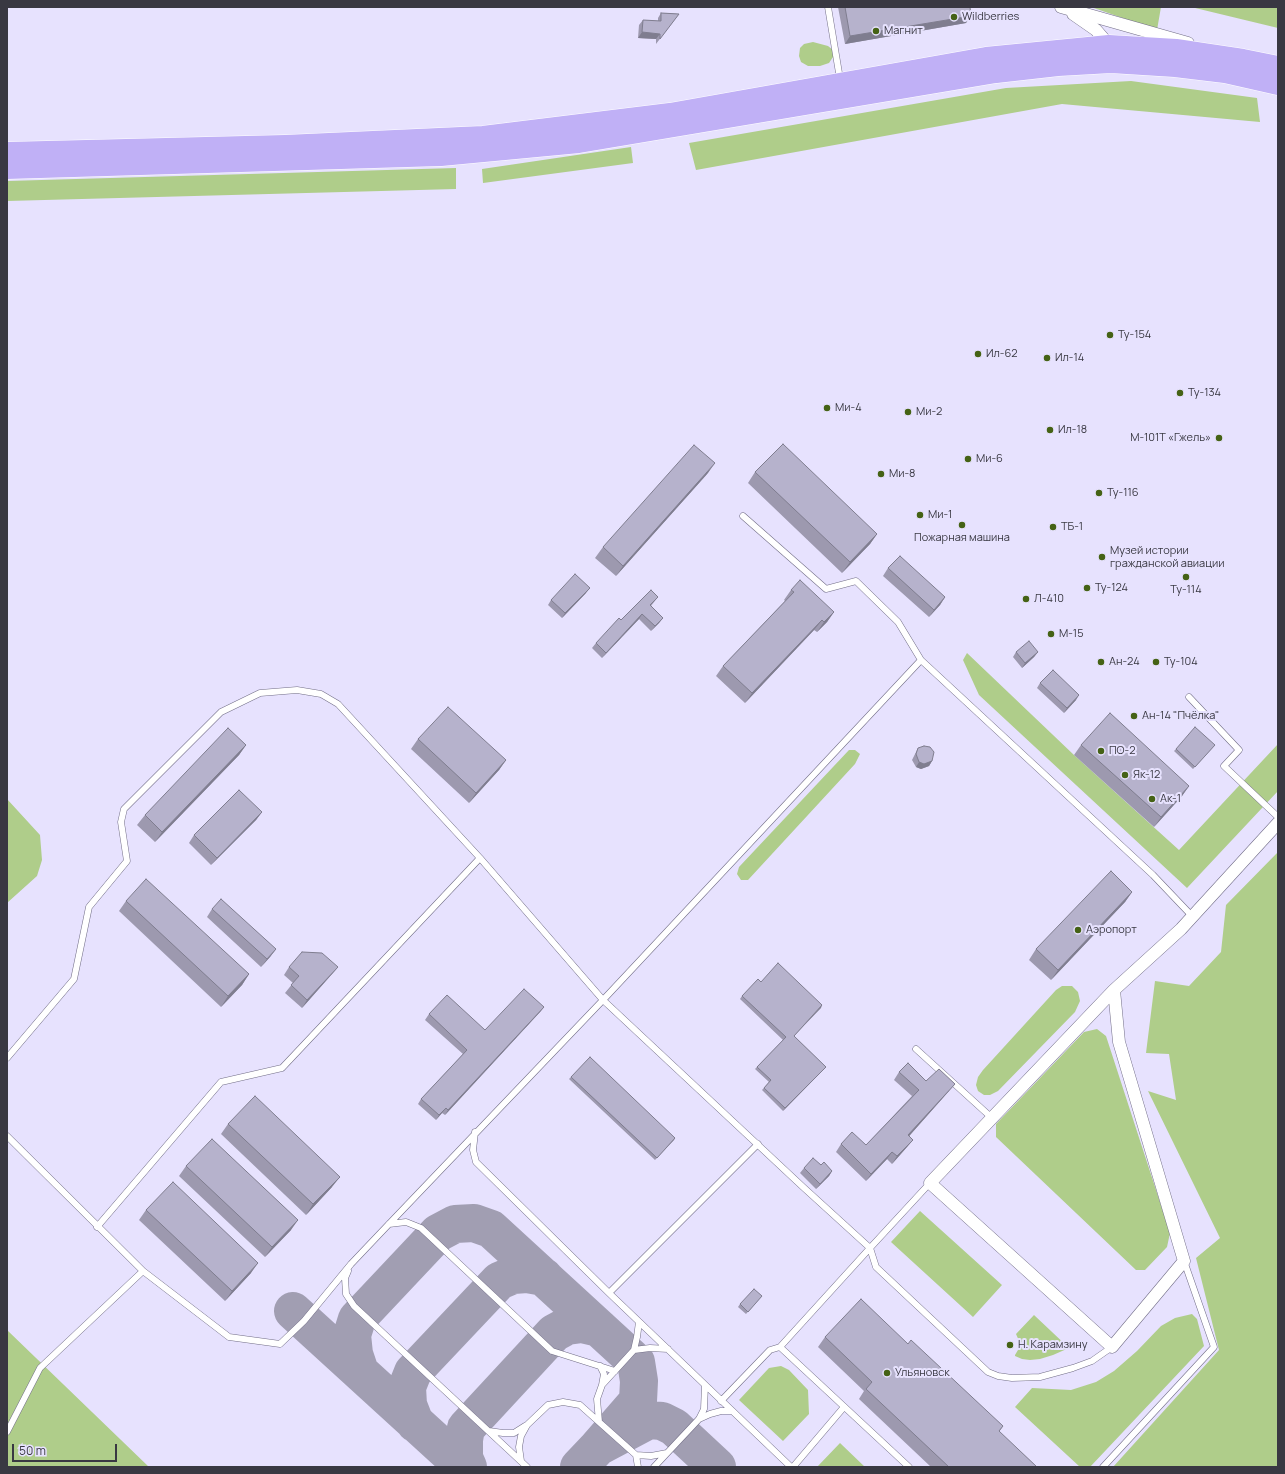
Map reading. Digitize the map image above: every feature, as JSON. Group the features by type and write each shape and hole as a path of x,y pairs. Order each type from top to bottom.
{"highway":[{"path":"7,152 285,145 483,136 670,113 986,57 1110,54 1176,49 1278,66"},
{"path":"7,169 441,156 572,144 996,73 1058,66 1110,54 1278,85"}],"street":[{"path":"1057,7 1079,17 1096,30 1110,54"},
{"path":"1061,7 1243,59"},
{"path":"1114,990 1119,1042 1184,1261 1112,1347 930,1183 1114,990 1182,929 1192,916 1278,824"}],"lane":[{"path":"828,7 841,83"},
{"path":"744,516 826,589 856,581 898,622 921,660 1153,875 1192,916"},
{"path":"7,1136 143,1271 229,1337 280,1344 304,1321 351,1264 475,1132 603,1000 921,660"},
{"path":"7,1058 74,979 90,907 127,861 121,822 124,809 221,712 260,693 297,690 321,694 338,704 480,858 603,1000 870,1248 876,1267 988,1372 1018,1379 1058,1373 1092,1361 1112,1347"},
{"path":"1189,697 1239,750 1224,766 1278,817"},
{"path":"97,1227 221,1082 282,1068 480,858"},
{"path":"916,1050 992,1118"},
{"path":"475,1132 473,1150 476,1162 639,1322 792,1467 844,1407"},
{"path":"609,1293 758,1144"},
{"path":"721,1401 770,1350 780,1347 930,1183"},
{"path":"389,1224 406,1222 421,1228 552,1351 616,1371"},
{"path":"1103,1467 1214,1347 1184,1261"},
{"path":"351,1264 345,1278 346,1294 354,1306 527,1467"},
{"path":"7,1432 40,1368 143,1271"},
{"path":"602,1385 634,1350 639,1322"},
{"path":"780,1347 909,1467"},
{"path":"634,1350 650,1348 668,1349"},
{"path":"599,1422 597,1399 604,1374 600,1366"},
{"path":"654,1467 699,1419 704,1409 705,1385"},
{"path":"488,1431 502,1434 514,1433 527,1425 548,1405 563,1402 580,1405 636,1455 651,1456 667,1453"},
{"path":"699,1419 721,1411 732,1411"},
{"path":"521,1461 519,1447 521,1436 527,1425"},
{"path":"636,1455 638,1467"},
{"path":"780,1456 782,1467"}],"green space":[{"path":"1091,7 1161,7 1157,30"},
{"path":"1191,7 1278,7 1278,28"},
{"path":"813,42 828,46 833,50 833,57 829,63 820,66 808,66 801,62 799,56 800,48 804,44"},
{"path":"1131,81 1257,98 1260,122 1062,104 696,170 689,143 1006,88"},
{"path":"631,147 633,163 483,183 482,169"},
{"path":"456,168 456,189 7,201 7,181"},
{"path":"967,653 1074,755 1179,850 1278,744 1278,791 1187,888 979,695 963,660"},
{"path":"849,750 855,750 860,754 855,764 748,880 741,880 737,874 739,867"},
{"path":"7,799 40,835 42,860 37,876 7,903"},
{"path":"1278,852 1278,1467 1113,1467 1219,1350 1196,1258 1220,1238 1148,1091 1176,1100 1169,1054 1146,1053 1155,981 1189,986 1221,952 1226,905"},
{"path":"1062,986 1072,986 1078,992 1080,1001 1075,1012 998,1091 990,1095 984,1095 978,1091 976,1085 978,1077 983,1070 1056,990"},
{"path":"1097,1029 1106,1036 1170,1233 1167,1247 1145,1270 1136,1270 996,1137 996,1124 1084,1032"},
{"path":"920,1211 1002,1285 973,1317 891,1242"},
{"path":"1192,1314 1197,1319 1204,1346 1090,1467 1080,1467 1015,1407 1032,1388 1071,1390 1096,1382 1114,1371 1137,1351 1161,1326 1175,1318"},
{"path":"1034,1315 1069,1348 1040,1359 1030,1360 1015,1356 1020,1343 1016,1334"},
{"path":"7,1330 149,1467 7,1467"},
{"path":"781,1366 789,1370 808,1390 809,1414 783,1441 739,1400 769,1368"},
{"path":"840,1443 865,1467 817,1467"}],"building":[{"path":"845,7 970,7 971,16 850,36"},
{"path":"661,13 679,14 660,39 660,34 642,32 643,20 661,21"},
{"path":"783,444 877,534 850,562 755,472"},
{"path":"694,445 715,463 623,566 603,547"},
{"path":"900,556 945,597 934,610 888,568"},
{"path":"575,574 590,588 565,613 551,600"},
{"path":"800,580 834,612 824,622 822,620 752,693 723,666 794,592 791,590"},
{"path":"651,590 658,597 650,605 663,618 655,626 642,614 606,653 596,643 619,618 621,620"},
{"path":"1029,641 1038,652 1025,663 1016,652"},
{"path":"1053,670 1079,695 1067,708 1040,683"},
{"path":"448,707 506,760 476,793 418,739"},
{"path":"1110,713 1189,786 1161,817 1081,745"},
{"path":"1195,727 1215,745 1195,767 1176,749"},
{"path":"228,728 246,745 162,832 145,815"},
{"path":"924,746 930,747 934,752 932,761 924,764 919,762 916,754 918,748"},
{"path":"239,790 262,812 217,858 194,835"},
{"name":"Аэропорт","path":"1111,871 1132,892 1058,970 1036,949"},
{"path":"146,879 249,974 228,996 126,901"},
{"path":"221,899 276,949 267,959 212,909"},
{"path":"302,952 322,953 338,967 307,1000 291,985 299,976 289,967"},
{"path":"778,963 822,1005 794,1036 826,1067 785,1108 764,1088 771,1080 757,1067 786,1037 742,996 758,979 761,982"},
{"path":"524,989 544,1007 448,1110 446,1108 439,1115 421,1099 467,1050 429,1014 447,995 485,1030"},
{"path":"590,1057 675,1138 657,1158 571,1077"},
{"path":"908,1063 926,1081 939,1069 955,1084 908,1135 913,1140 897,1156 892,1152 871,1174 841,1144 852,1132 866,1145 919,1090 899,1072"},
{"path":"255,1096 340,1177 313,1204 228,1124"},
{"path":"212,1139 298,1220 272,1247 186,1166"},
{"path":"813,1158 821,1165 824,1162 832,1171 820,1184 804,1168"},
{"path":"173,1182 258,1263 232,1291 146,1210"},
{"path":"754,1289 762,1296 748,1312 740,1304"},
{"name":"Ульяновск","path":"861,1299 908,1344 911,1340 1003,1426 999,1431 1037,1467 949,1467 866,1389 872,1382 825,1337"}],"taxiway":[{"path":"360,1372 354,1354 352,1335 357,1319 438,1233 455,1224 474,1223 491,1229 636,1362 639,1381 638,1401 598,1447"},
{"path":"415,1423 408,1405 407,1387 413,1372 499,1281 513,1275 527,1274 544,1277"},
{"path":"293,1311 464,1467"},
{"path":"468,1467 464,1458 466,1428 554,1333 567,1326 582,1324 599,1328"},
{"path":"579,1467 598,1447 649,1420 662,1421 674,1427 717,1467"}],"place":[{"name":"Wildberries","path":"954,17"},
{"name":"Магнит","path":"876,31"},
{"name":"Ту-154","path":"1110,335"},
{"name":"Ил-62","path":"978,354"},
{"name":"Ил-14","path":"1047,358"},
{"name":"Ту-134","path":"1180,393"},
{"name":"Ми-4","path":"827,408"},
{"name":"Ми-2","path":"908,412"},
{"name":"Ил-18","path":"1050,430"},
{"name":"М-101Т «Гжель»","path":"1219,438"},
{"name":"Ми-6","path":"968,459"},
{"name":"Ми-8","path":"881,474"},
{"name":"Ту-116","path":"1099,493"},
{"name":"Ми-1","path":"920,515"},
{"name":"Пожарная машина","path":"962,525"},
{"name":"ТБ-1","path":"1053,527"},
{"name":"Музей истории гражданской авиации","path":"1102,557"},
{"name":"Ту-114","path":"1186,577"},
{"name":"Ту-124","path":"1087,588"},
{"name":"Л-410","path":"1026,599"},
{"name":"М-15","path":"1051,634"},
{"name":"Ан-24","path":"1101,662"},
{"name":"Ту-104","path":"1156,662"},
{"name":"Ан-14 \"Пчёлка\"","path":"1134,716"},
{"name":"ПО-2","path":"1101,751"},
{"name":"Як-12","path":"1125,775"},
{"name":"Ак-1","path":"1152,799"},
{"name":"Аэропорт","path":"1078,930"},
{"name":"Н. Карамзину","path":"1010,1345"},
{"name":"Ульяновск","path":"887,1373"}]}
